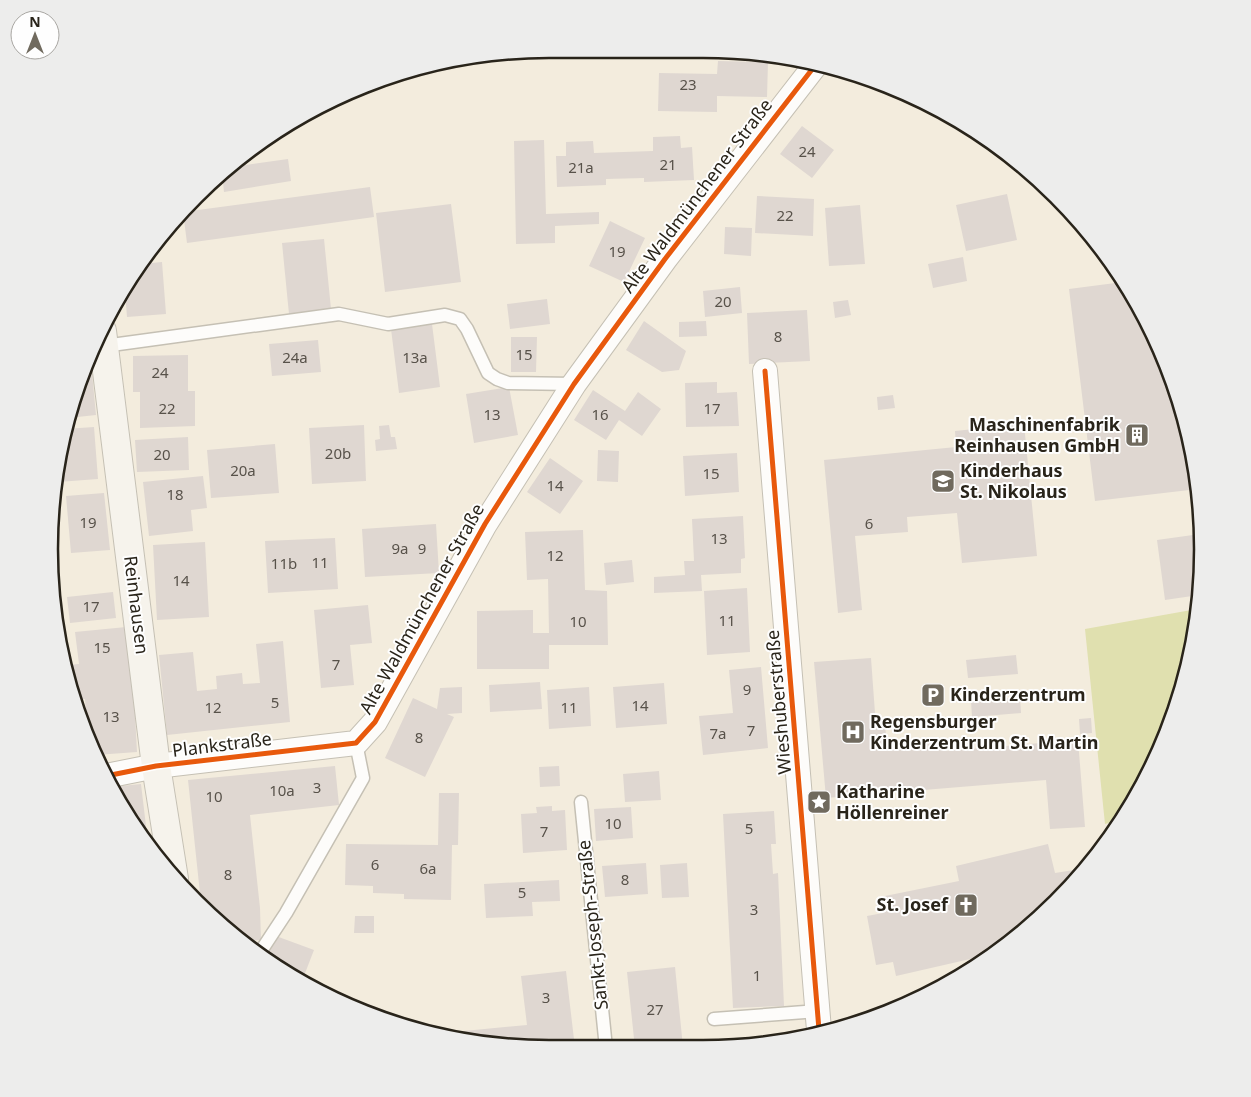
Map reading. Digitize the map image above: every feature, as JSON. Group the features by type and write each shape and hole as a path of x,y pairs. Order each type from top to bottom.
{"street":[{"name":"Alte Waldmünchener Straße","path":"349,744 375,722 485,524 574,384 665,259 812,70"},
{"name":"Reinhausen","path":"103,342 156,766 171,862"},
{"name":"Wieshuberstraße","path":"765,371 818,1021"},
{"name":"Plankstraße","path":"113,775 156,766 349,744"}],"lane":[{"path":"105,339 339,314 388,324 445,315 460,319 467,328 488,373 497,379 508,383 574,384"},
{"path":"263,948 286,913 363,778 349,744"},
{"name":"Sankt-Joseph-Straße","path":"581,802 605,1040"},
{"path":"714,1019 818,1021"}],"green space":[{"path":"1189,610 1177,676 1156,736 1128,794 1110,823 1105,824 1085,629"}],"building":[{"path":"718,61 768,62 767,97 717,96 717,112 658,111 659,73 717,74"},
{"path":"802,126 834,150 812,178 780,154"},
{"path":"680,136 681,148 692,147 694,180 644,182 644,178 606,179 606,185 557,187 556,156 566,156 566,142 593,141 594,153 653,151 653,137"},
{"path":"544,140 546,214 599,212 599,224 555,226 555,243 516,244 514,141"},
{"path":"288,159 291,181 224,192 222,182 242,166"},
{"path":"370,187 374,217 187,243 184,220 192,211"},
{"path":"1007,194 1017,240 966,251 956,205"},
{"path":"757,196 814,199 813,236 755,233"},
{"path":"451,204 461,282 385,292 376,213"},
{"path":"860,205 865,264 829,266 825,208"},
{"path":"610,221 645,238 624,282 589,266"},
{"path":"725,227 752,228 751,256 724,254"},
{"path":"324,239 331,309 289,314 282,243"},
{"path":"963,257 967,281 933,288 928,264"},
{"path":"162,262 166,314 127,317 126,299 149,263"},
{"name":"Maschinenfabrik Reinhausen GmbH","path":"1115,283 1128,303 1156,361 1177,421 1190,490 1095,501 1069,289"},
{"path":"740,287 742,313 705,317 703,291"},
{"path":"547,299 550,324 510,329 507,304"},
{"path":"848,300 851,315 835,318 833,302"},
{"path":"807,310 810,361 749,364 747,313"},
{"path":"644,321 686,351 679,370 662,372 626,350"},
{"path":"706,321 707,336 679,337 679,322"},
{"path":"432,324 440,387 399,393 391,329"},
{"path":"511,337 537,337 536,372 511,372"},
{"path":"318,340 321,372 272,376 269,344"},
{"path":"188,355 188,391 195,391 195,426 140,428 140,392 133,392 133,356"},
{"path":"92,370 96,415 75,417"},
{"path":"717,382 717,393 737,392 739,426 686,427 685,383"},
{"path":"509,387 518,435 474,443 466,394"},
{"path":"593,390 625,411 638,392 661,409 642,436 619,420 606,440 574,420"},
{"path":"893,395 895,408 878,410 877,397"},
{"name":"Kinderhaus St. Nikolaus","path":"1024,424 1037,556 962,563 957,513 907,517 908,532 855,536 862,610 838,613 824,460 956,447 955,431"},
{"path":"364,425 366,481 312,484 309,428"},
{"path":"389,425 391,437 395,437 397,449 376,451 375,440 380,439 379,426"},
{"path":"94,427 98,479 62,482 72,428"},
{"path":"188,437 189,470 137,472 135,440"},
{"path":"275,444 279,493 211,498 207,450"},
{"path":"598,450 619,451 618,482 597,481"},
{"path":"737,453 739,492 685,496 683,456"},
{"path":"550,458 583,481 560,514 527,492"},
{"path":"203,476 207,508 191,510 193,531 149,536 143,482"},
{"path":"104,493 110,550 71,553 66,496"},
{"path":"743,516 745,558 741,559 741,573 701,575 702,591 654,593 654,577 685,575 684,561 694,561 692,519"},
{"path":"436,524 439,573 365,577 362,529"},
{"path":"583,530 585,590 607,591 608,645 549,645 549,669 477,669 477,611 533,610 533,633 549,633 548,579 527,580 525,532"},
{"path":"1193,535 1191,596 1165,600 1157,540"},
{"path":"335,538 338,589 268,593 265,541"},
{"path":"205,542 209,617 157,620 153,545"},
{"path":"632,560 634,582 606,585 604,563"},
{"path":"747,588 750,652 707,655 704,591"},
{"path":"113,592 116,618 70,623 67,597"},
{"path":"368,605 372,643 350,645 354,685 321,688 314,610"},
{"path":"126,627 134,695 137,752 103,754 86,710 85,699 82,699 74,676 72,665 79,664 75,632"},
{"path":"283,641 290,722 167,735 159,655 193,652 197,691 217,689 216,676 242,673 243,684 260,683 256,644"},
{"path":"1016,655 1018,674 968,678 966,660"},
{"name":"Regensburger Kinderzentrum St. Martin","path":"871,658 876,727 885,726 887,742 942,738 943,751 1078,740 1085,827 1050,829 1046,780 826,798 814,662"},
{"path":"761,667 768,748 703,755 699,716 733,713 729,670"},
{"path":"540,682 542,709 490,712 489,685"},
{"path":"664,683 667,724 616,728 613,687"},
{"path":"462,687 462,713 447,714 454,717 425,777 385,758 413,698 437,709 440,688"},
{"path":"589,687 591,726 549,729 547,690"},
{"path":"1020,697 1021,713 972,717 971,701"},
{"path":"1091,718 1092,733 1080,734 1079,719"},
{"path":"335,766 339,805 250,815 260,908 261,940 253,940 250,938 200,895 188,780"},
{"path":"559,766 560,786 540,787 539,767"},
{"path":"659,771 661,800 625,802 623,774"},
{"path":"141,784 146,830 140,821 119,786"},
{"path":"439,793 459,793 458,845 452,845 451,900 404,899 404,894 373,893 373,886 345,885 346,844 438,845"},
{"path":"552,806 552,811 565,810 567,850 523,853 521,814 537,813 536,807"},
{"path":"631,807 633,838 596,841 594,809"},
{"path":"774,811 776,844 771,844 773,874 778,873 784,1006 733,1008 723,814"},
{"name":"St. Josef","path":"1048,844 1055,873 1074,870 1050,896 1026,918 973,958 896,976 893,962 876,965 867,916 883,913 880,897 959,881 956,866"},
{"path":"646,863 648,894 605,897 602,866"},
{"path":"687,863 689,897 662,898 660,865"},
{"path":"559,880 560,901 532,902 533,916 486,918 484,884"},
{"path":"355,916 374,916 374,933 354,933"},
{"path":"276,936 314,950 304,975 269,952"},
{"path":"675,967 682,1040 634,1040 627,972"},
{"path":"566,971 574,1040 516,1038 464,1032 527,1025 521,976"}],"cycle path":[{"path":"113,775 156,766 356,743 375,722 485,524 574,384 665,259 812,70"},
{"path":"765,371 819,1025"}],"place":[{"name":"Maschinenfabrik Reinhausen GmbH","path":"1137,435"},
{"name":"Kinderhaus St. Nikolaus","path":"943,481"},
{"name":"Kinderzentrum","path":"933,695"},
{"name":"Regensburger Kinderzentrum St. Martin","path":"853,732"},
{"name":"Katharine Höllenreiner","path":"819,802"},
{"name":"St. Josef","path":"966,905"}]}
